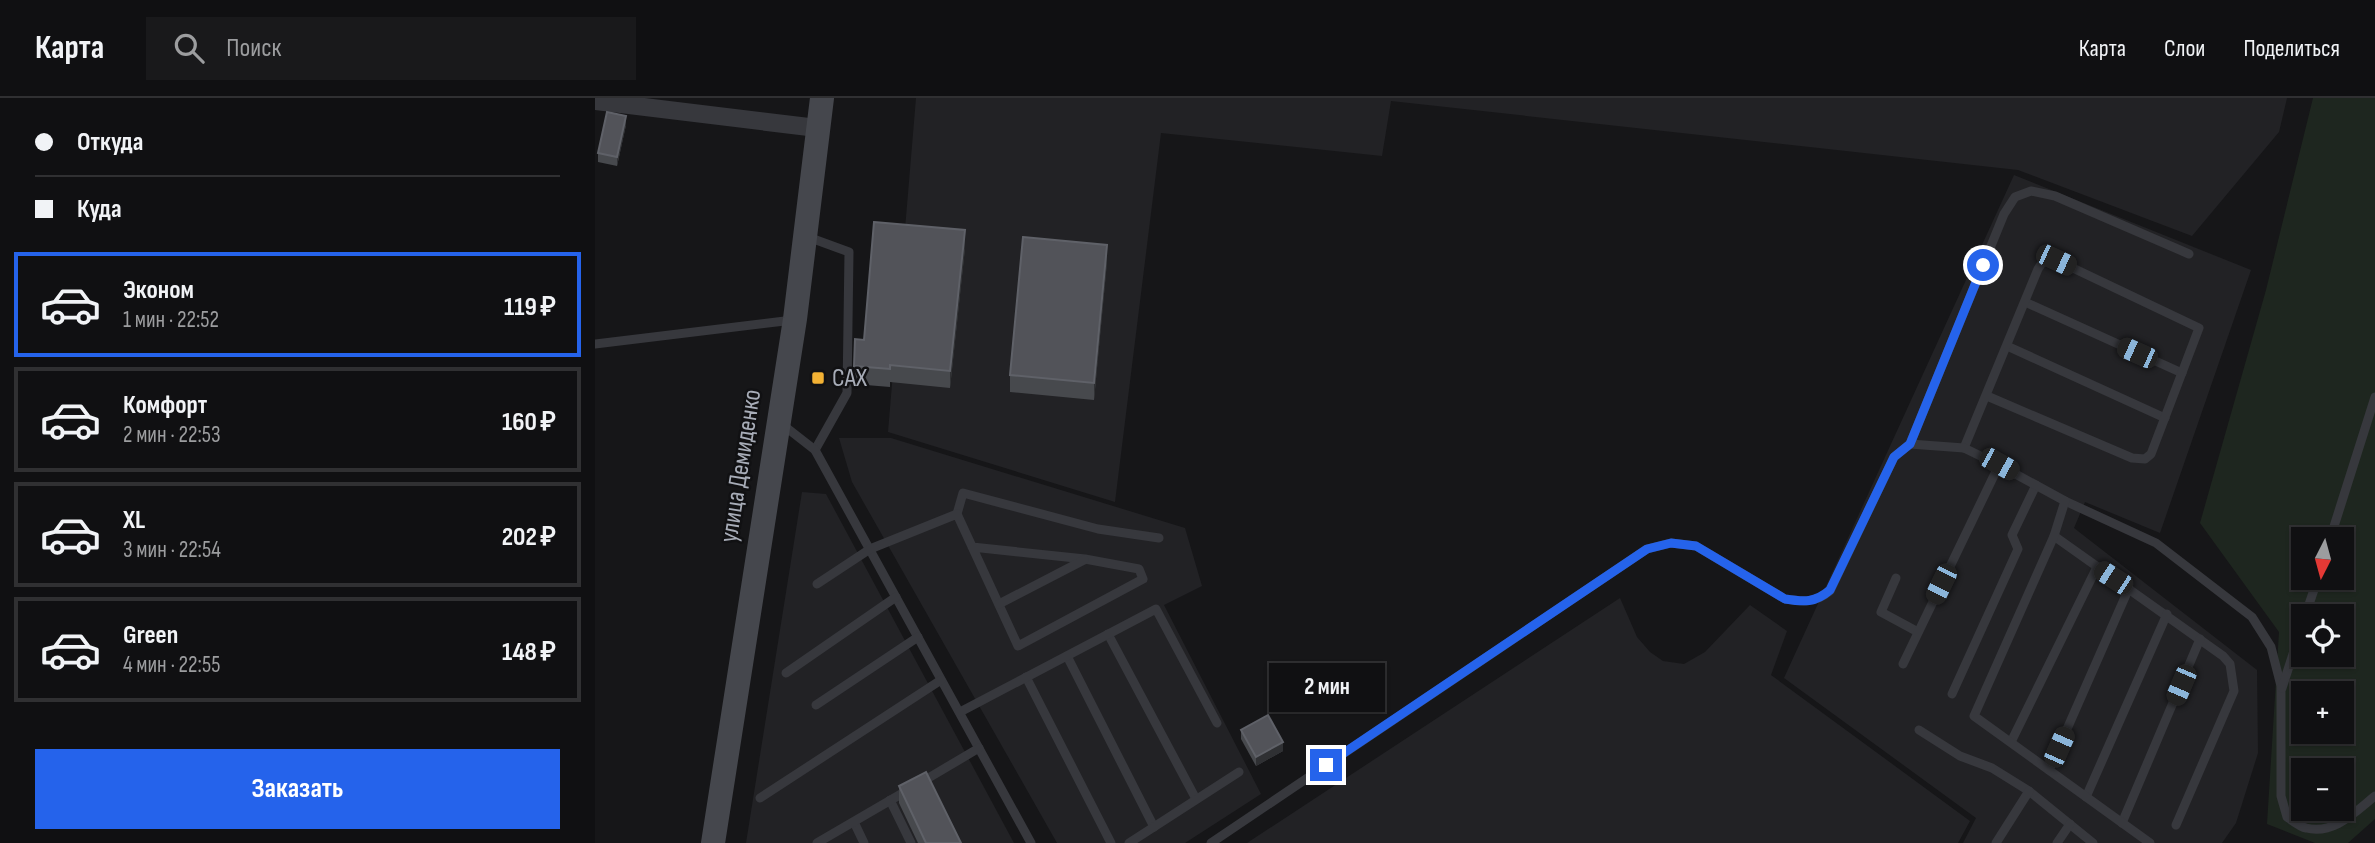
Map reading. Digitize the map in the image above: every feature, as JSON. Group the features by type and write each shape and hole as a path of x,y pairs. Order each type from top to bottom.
{"main road":[{"name":"улица Демиденко","path":"710,841 795,319 822,98"}],"street":[{"path":"597,100 676,104 817,128"}],"lane":[{"path":"1211,843 1647,549 1671,543 1696,546 1785,599 1801,602 1817,600 1830,590 1894,457 1910,444 2004,214 2015,197 2031,191 2055,197 2189,254"},
{"path":"804,236 849,252 847,393 814,450"},
{"path":"1964,448 2044,260 2056,260 2199,328 2151,454 2145,459 2132,458 1987,396"},
{"path":"2025,302 2182,373"},
{"path":"595,344 795,319"},
{"path":"2007,346 2165,418"},
{"path":"2334,527 2375,397"},
{"path":"778,422 814,450 1031,843"},
{"path":"1910,444 1964,448 2065,501 2156,543 2252,617 2271,647 2281,693 2281,796 2287,817 2305,828 2327,829 2345,820 2375,796"},
{"path":"1903,664 1999,464"},
{"path":"1952,694 2018,549 2012,535 2036,485"},
{"path":"972,547 1086,559 1139,569 1143,579 1018,646 999,604 972,547 957,514 963,494 1098,529 1159,538"},
{"path":"2065,501 2054,536 1974,716 2150,843"},
{"path":"817,584 870,549 957,514"},
{"path":"2054,536 2167,614 2230,664 2234,691 2176,825"},
{"path":"999,604 1086,559"},
{"path":"2011,742 2098,567"},
{"path":"1896,578 1881,612 1918,632"},
{"path":"2049,770 2129,588"},
{"path":"786,673 896,597"},
{"path":"960,712 1156,609 1217,723"},
{"path":"2086,797 2167,614"},
{"path":"1108,634 1196,799"},
{"path":"816,705 918,637"},
{"path":"2122,823 2200,639"},
{"path":"1067,656 1154,827"},
{"path":"2281,693 2291,661"},
{"path":"1026,677 1111,843"},
{"path":"760,798 941,680"},
{"path":"1919,730 1960,756 1992,768 2029,791 2093,843"},
{"path":"817,843 979,748"},
{"path":"1129,843 1239,772"},
{"path":"929,778 934,789"},
{"path":"1996,843 2029,791"},
{"path":"891,800 911,843"},
{"path":"854,821 864,843"},
{"path":"2057,843 2070,824"}],"shaded area":[{"path":"916,98 2287,98 2279,132 2192,236 2018,170 1391,101 1382,156 1161,133 1115,502 888,432"},
{"path":"2313,98 2375,98 2375,819 2348,843 2315,843 2267,824 2279,632 2200,523 2266,290"},
{"path":"2014,175 2251,270 2160,533 2085,502 2074,528 2257,670 2258,753 2236,823 2222,843 1963,843 1976,818 1784,678"},
{"path":"839,438 891,438 1185,528 1202,586 1164,605 1261,794 1185,843 1057,843 852,482"},
{"path":"802,492 826,494 1014,843 746,843"},
{"path":"1620,598 1637,637 1650,652 1663,661 1684,664 1705,652 1750,605 1787,631 1771,675 1970,821 1958,843 1247,843"}],"building":[{"path":"607,112 626,116 617,157 598,153"},
{"path":"874,222 965,230 950,371 890,365 890,369 854,366 855,339 864,340"},
{"path":"1023,237 1107,245 1094,383 1010,375"},
{"path":"1268,715 1283,742 1256,757 1241,730"},
{"path":"926,772 961,843 926,843 899,786"}],"place":[{"name":"САХ","path":"818,378"}],"route":[{"path":"1326,765 1647,549 1671,543 1696,546 1785,599 1801,602 1817,600 1830,590 1894,457 1910,444 1983,265"}]}
